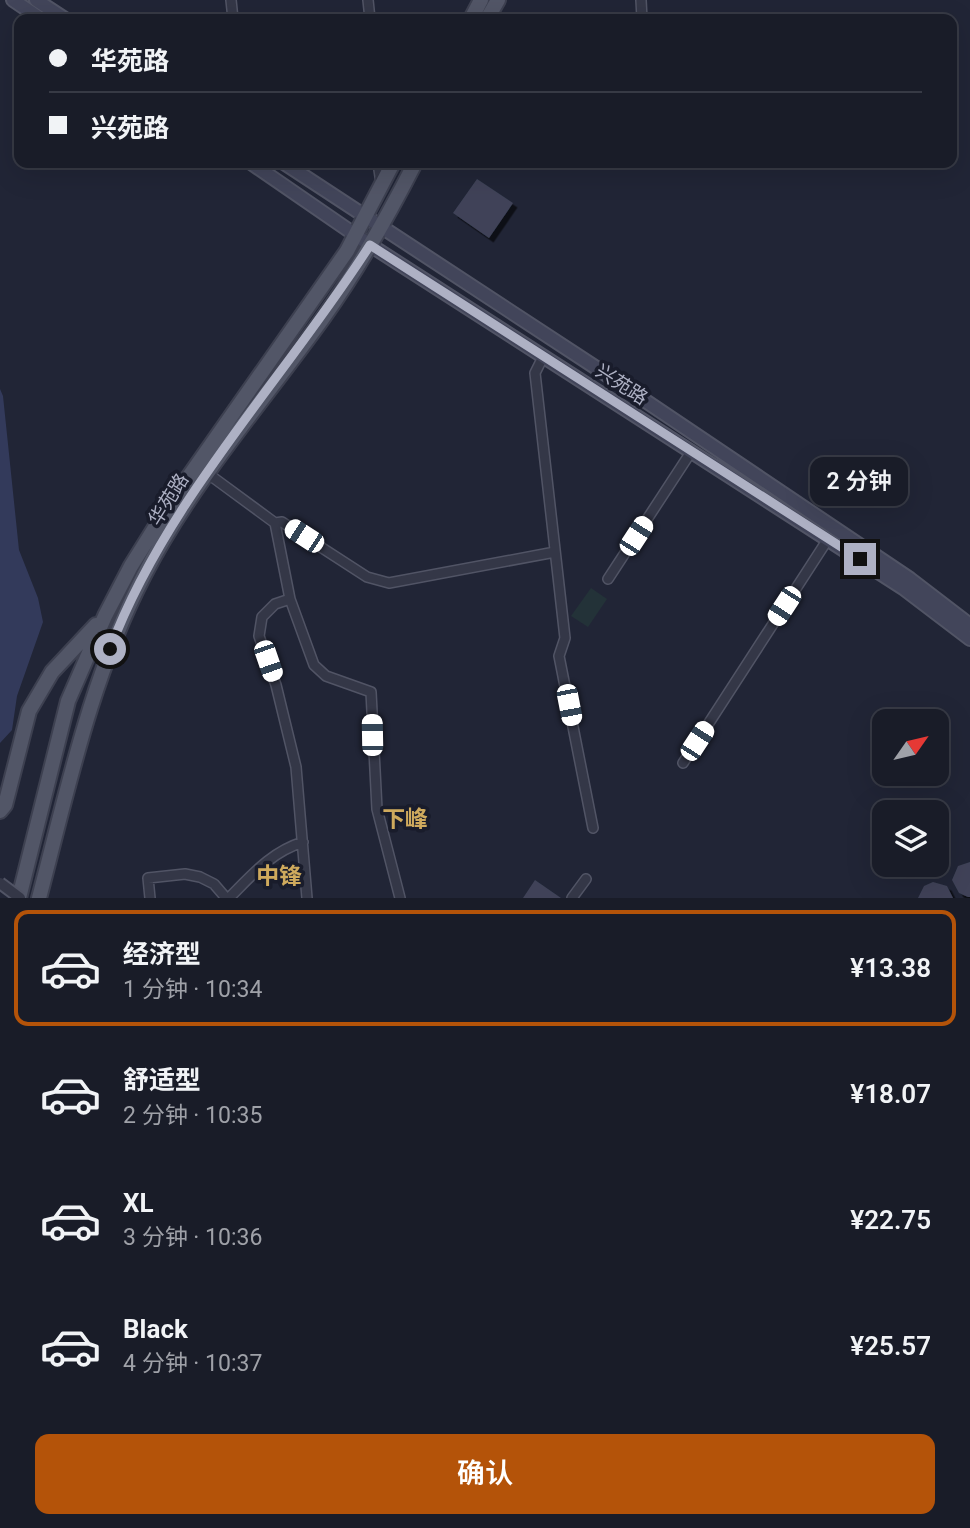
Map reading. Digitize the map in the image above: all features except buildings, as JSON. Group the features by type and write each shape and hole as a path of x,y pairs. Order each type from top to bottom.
{"main road":[{"path":"13,0 34,14"},
{"path":"36,0 57,14"},
{"name":"兴苑路","path":"258,168 370,245 903,588 970,639"},
{"name":"兴苑路","path":"292,168 899,572 970,625"},
{"name":"华苑路","path":"19,898 68,701 104,616 171,502 347,251 390,168"},
{"name":"华苑路","path":"39,898 88,709 118,629 145,574 207,473 324,317 370,245 412,168"},
{"path":"0,811 5,804 30,711 42,686 104,616"}],"street":[{"path":"379,168 381,185"},
{"path":"544,357 535,373 565,638 559,656 593,828"},
{"path":"608,579 691,452"},
{"path":"207,473 275,523 290,599 314,665 326,677 371,692 377,808 400,898"},
{"path":"275,523 282,522 367,577 390,583 555,552"},
{"path":"683,763 828,539"},
{"path":"290,599 275,604 262,617 259,636 276,685 296,767 307,898"},
{"path":"150,898 148,878 186,874 214,884 228,898 264,862 285,848 303,842"},
{"path":"572,898 586,879"},
{"path":"0,883 19,898"}],"shaded area":[{"path":"591,588 607,599 588,627 571,616"}],"water":[{"path":"0,389 3,396 19,550 38,598 43,622 17,696 12,730 0,743"}],"district":[{"name":"下峰","path":"405,819"},
{"name":"中锋","path":"279,876"}],"route":[{"path":"110,649 145,574 207,473 324,317 370,245 860,559"}]}
